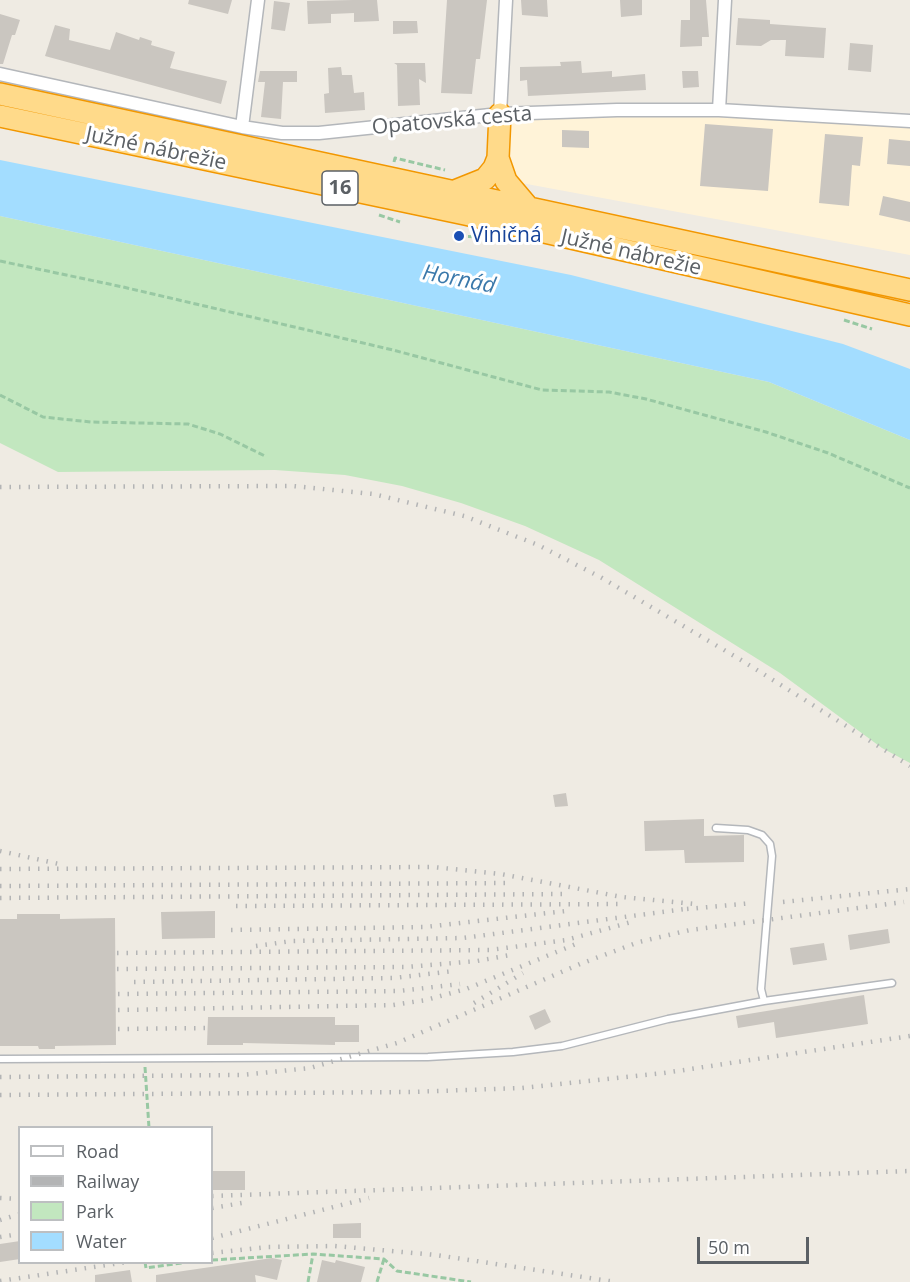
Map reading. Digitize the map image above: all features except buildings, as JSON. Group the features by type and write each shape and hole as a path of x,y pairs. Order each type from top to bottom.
{"highway":[{"name":"Južné nábrežie","path":"0,94 452,181 528,207 910,290"},
{"path":"452,181 485,179 494,168 498,158 500,114"},
{"name":"Južné nábrežie","path":"0,116 465,214 910,315"},
{"path":"498,158 506,181 528,207"}],"street":[{"path":"242,127 258,0"},
{"path":"500,114 506,0"},
{"path":"719,110 725,0"},
{"name":"Opatovská cesta","path":"0,74 242,127 282,133 319,133 500,114 719,110 910,121"}],"lane":[{"path":"716,828 748,830 762,835 770,844 772,856 761,989 764,1001"},
{"path":"0,1059 428,1057 513,1052 562,1046 668,1020 764,1001 892,982"}],"path":[{"path":"395,158 452,181"},
{"path":"0,261 393,350 542,390 609,392 645,399 766,432 828,453 910,488"},
{"path":"0,395 44,417 91,422 188,424 220,434 265,456"},
{"path":"145,1059 149,1126"},
{"path":"308,1282 313,1254"},
{"path":"213,1260 242,1256 313,1254 384,1259 397,1270 471,1282"},
{"path":"377,1282 384,1259"},
{"path":"145,1264 146,1268 180,1264"}],"shaded area":[{"path":"617,110 910,121 910,255 516,182 508,173 500,114"}],"green space":[{"path":"0,216 769,382 910,440 910,763 882,748 780,673 599,560 525,526 461,503 402,486 345,475 275,470 58,472 0,443"}],"water":[{"name":"Hornád","path":"0,160 571,275 843,344 910,369 910,440 769,382 0,216"}],"railway":[{"path":"0,487 293,486 373,494 464,516 538,545 602,578 741,660 910,766"},
{"path":"0,851 59,864"},
{"path":"0,869 433,867 501,874 622,897 695,904"},
{"path":"0,886 513,883"},
{"path":"783,902 910,889"},
{"path":"0,898 567,894"},
{"path":"0,1077 242,1075 310,1068 397,1043 580,964 639,942 690,930 904,902"},
{"path":"687,909 753,903"},
{"path":"236,906 623,904"},
{"path":"256,946 292,941 463,938 685,909"},
{"path":"231,930 425,927 566,911"},
{"path":"117,953 490,950 566,940 635,921"},
{"path":"118,1010 393,1005 426,1000 466,989 576,944"},
{"path":"117,969 407,967 477,961 510,955"},
{"path":"134,982 394,978 454,971"},
{"path":"474,1003 523,973"},
{"path":"118,994 399,991 460,984"},
{"path":"118,1029 207,1028"},
{"path":"0,1095 410,1092 522,1088 664,1073 910,1036"},
{"path":"213,1196 910,1171"},
{"path":"0,1198 18,1199"},
{"path":"213,1238 369,1198"},
{"path":"213,1208 248,1202"},
{"path":"0,1220 18,1215"},
{"path":"0,1237 18,1234"},
{"path":"213,1253 268,1247 335,1246 436,1255 616,1282"},
{"path":"0,1281 114,1264"}],"place":[{"name":"Viničná","path":"459,236"}]}
